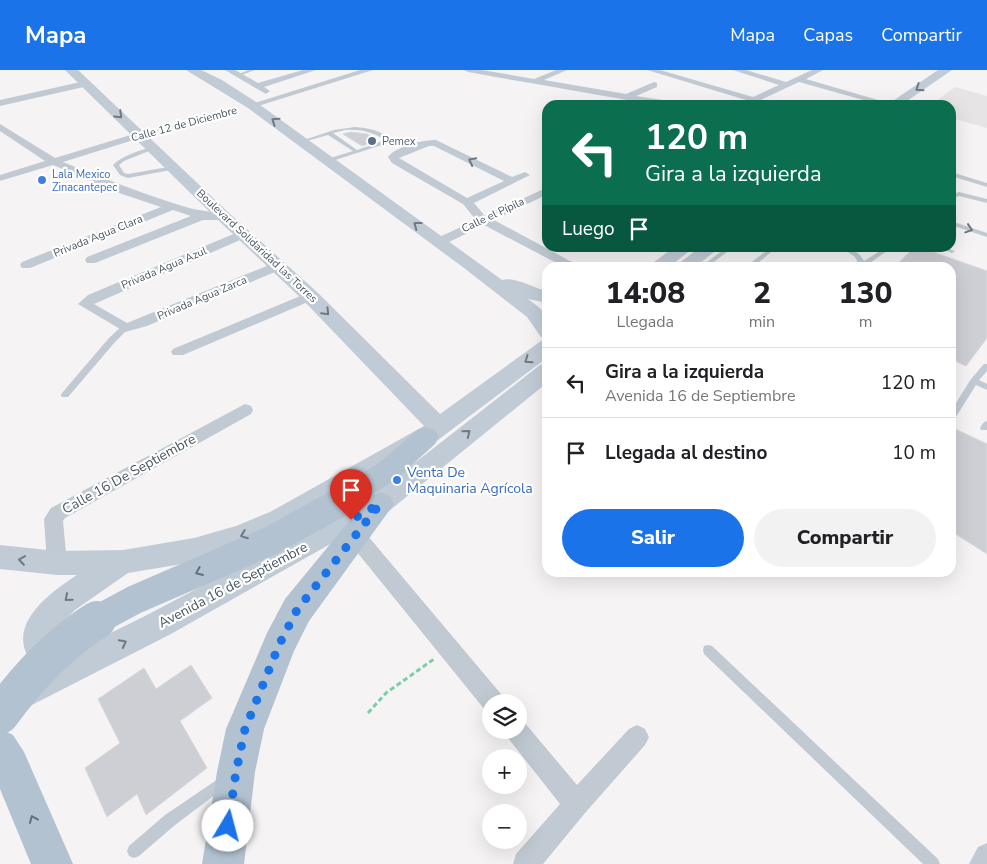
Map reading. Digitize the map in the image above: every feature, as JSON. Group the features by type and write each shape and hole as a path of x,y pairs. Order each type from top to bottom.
{"main road":[{"path":"192,70 218,83 303,141 470,264 534,314 542,324"},
{"path":"901,100 951,72"},
{"path":"917,100 951,72"},
{"name":"Boulevard Solidaridad las Torres","path":"80,78 224,217 310,296 432,432"},
{"path":"664,262 678,252"},
{"path":"694,262 709,255"},
{"path":"470,264 518,289 542,295"},
{"path":"0,715 18,689 36,668 82,629 132,600 261,546 337,504 390,469 432,432 542,350"},
{"name":"Avenida 16 de Septiembre","path":"0,704 80,666 280,560 380,504 542,375"},
{"path":"0,557 57,563 123,562 194,550 241,536 279,520 432,432"},
{"path":"223,864 236,772 245,729 279,645 297,610 380,504"},
{"path":"80,666 61,663 47,657 40,651 37,640 41,628 54,610 68,596 123,562"},
{"path":"3,758 52,864"}],"street":[{"path":"229,70 278,97"},
{"path":"256,86 312,70"},
{"name":"Calle 12 de Diciembre","path":"252,105 369,70"},
{"path":"468,70 645,100"},
{"path":"533,82 563,70"},
{"path":"652,70 754,100 799,80 813,71"},
{"path":"737,70 788,85"},
{"path":"0,103 80,78"},
{"path":"799,80 873,100"},
{"path":"626,97 654,85 640,81"},
{"path":"0,127 54,162 126,192 202,216 224,217"},
{"name":"Calle 12 de Diciembre","path":"0,178 140,135"},
{"path":"512,182 432,142 394,156 396,161 467,202 482,220 542,250"},
{"path":"0,172 25,170"},
{"path":"467,202 526,175"},
{"name":"Calle el Pípila","path":"438,242 542,193"},
{"name":"Privada Agua Clara","path":"26,265 171,207"},
{"path":"91,260 202,216"},
{"name":"Privada Agua Azul","path":"125,328 87,306 86,303 93,298 243,234"},
{"path":"545,252 565,262"},
{"name":"Privada Agua Zarca","path":"125,328 142,324 278,266"},
{"path":"178,352 310,296"},
{"name":"Calle 16 De Septiembre","path":"57,563 53,519 58,513 245,410"},
{"path":"355,535 486,694"},
{"path":"526,864 576,804 637,737"},
{"path":"523,739 576,804"},
{"path":"982,864 987,856"}],"lane":[{"path":"238,75 253,70"},
{"path":"303,141 360,127 375,131 387,138 386,142 329,160"},
{"path":"329,134 356,151"},
{"path":"152,148 122,160 116,165 122,174 128,176 174,168"},
{"path":"956,176 987,185"},
{"path":"956,195 959,194 987,201"},
{"path":"956,225 987,235"},
{"path":"755,262 768,252"},
{"path":"851,252 858,256 859,262"},
{"path":"866,262 882,252"},
{"path":"65,394 112,340 125,328"},
{"path":"956,410 974,381 987,366"},
{"path":"974,381 987,387"},
{"path":"708,650 933,864"},
{"path":"134,851 170,820 236,772"}],"path":[{"name":"Calle 12 de Diciembre","path":"140,135 252,105"},
{"path":"368,713 386,693 449,648"}],"shaded area":[{"path":"955,87 987,96 987,128 956,119 956,100 938,100"}],"building":[{"path":"351,132 367,134 378,140 362,146 343,134"},
{"path":"910,252 933,252 987,271 987,338 966,366 956,361 956,262 899,262"},
{"path":"956,429 987,444 987,554 956,534"},
{"path":"191,665 212,698 180,721 207,768 146,815 137,794 107,817 85,768 120,743 98,699 144,668 156,689"}],"place":[{"name":"Pemex","path":"372,141"},
{"name":"Lala Mexico Zinacantepec","path":"42,180"},
{"name":"Venta De Maquinaria Agrícola","path":"397,480"}],"route":[{"path":"228,826 245,729 279,645 297,610 380,504 351,520"}]}
